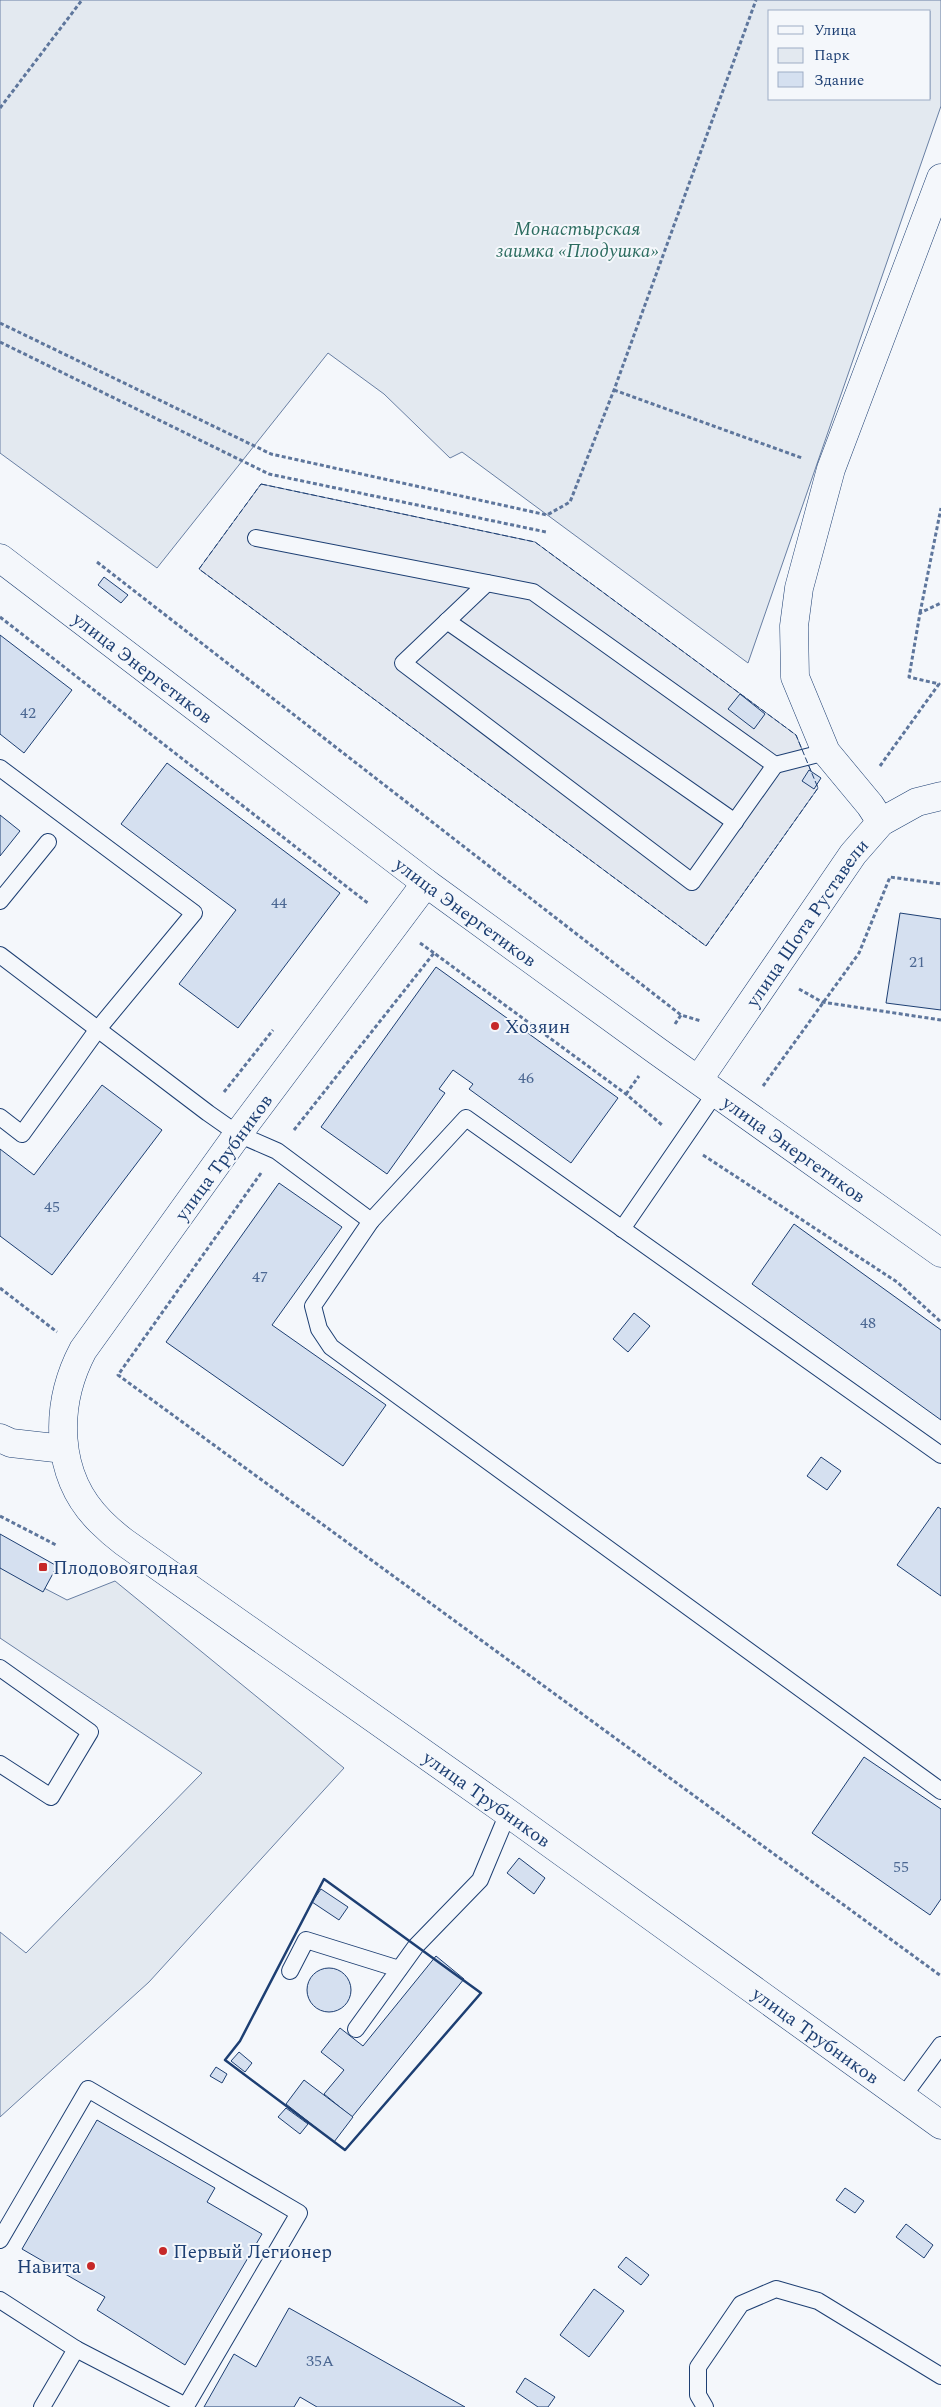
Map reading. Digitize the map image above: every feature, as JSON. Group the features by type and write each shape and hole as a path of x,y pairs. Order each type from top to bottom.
{"street":[{"path":"881,822 861,794 826,752 795,676 794,626 798,588 831,469 941,178"},
{"name":"улица Энергетиков","path":"0,558 426,883 657,1051 941,1253"},
{"name":"улица Шота Руставели","path":"707,1086 771,973 848,860 881,822 917,802 941,796"},
{"name":"улица Трубников","path":"426,883 238,1134 83,1350 70,1378 62,1422 64,1449 73,1481 85,1502 100,1522 124,1542 508,1813 941,2125"},
{"path":"4,1445 64,1449"}],"lane":[{"path":"256,538 533,592 775,765"},
{"path":"487,583 403,663 692,882 775,765 826,752"},
{"path":"447,621 735,822"},
{"path":"0,768 194,913 98,1029 22,1134 0,1117"},
{"path":"0,901 48,842"},
{"path":"0,955 238,1134 277,1151 371,1221"},
{"path":"622,1228 681,1141 707,1086"},
{"path":"941,1455 466,1118 371,1221 313,1306 319,1329 331,1347 941,1791"},
{"path":"0,1668 90,1732 51,1797 0,1764"},
{"path":"356,2029 416,1946 480,1880 508,1813"},
{"path":"290,1971 306,1940 399,1969"},
{"path":"902,2098 941,2045"},
{"path":"0,2240 88,2089 299,2213 186,2406 76,2349 0,2300"},
{"path":"705,2407 698,2395 698,2367 741,2304 776,2289 818,2301 941,2376"},
{"path":"42,2407 76,2349"}],"path":[{"path":"0,108 82,0"},
{"path":"0,323 271,454 547,514 570,502 614,390 756,0"},
{"path":"0,342 269,474 546,532"},
{"path":"614,390 831,469"},
{"path":"861,794 940,684 909,677 941,508"},
{"path":"97,562 681,1015 700,1022 708,1017"},
{"path":"920,613 941,603"},
{"path":"0,618 370,905"},
{"path":"763,1086 859,953 890,877 941,884"},
{"path":"941,1322 897,1282 681,1141 626,1094 434,953 277,1151 118,1375 941,1976"},
{"path":"771,973 822,1002 941,1020"},
{"path":"626,1094 681,1015"},
{"path":"0,1288 58,1333"},
{"path":"0,1516 56,1545"}],"green space":[{"name":"Монастырская заимка «Плодушка»","path":"0,0 941,0 941,106 748,663 462,452 450,458 384,394 328,353 157,568 0,453"},
{"path":"0,1565 67,1600 115,1581 344,1768 149,1982 0,2117 0,1932 26,1953 202,1773 0,1638"}],"shaded area":[{"path":"261,484 535,542 796,735 818,788 706,946 199,569"}],"building":[{"path":"104,577 128,595 121,603 98,585"},
{"path":"0,635 72,690 24,753 0,734"},
{"path":"740,694 765,714 754,729 728,709"},
{"path":"167,763 340,893 238,1028 179,984 236,910 121,824"},
{"path":"809,770 821,778 814,789 802,781"},
{"path":"0,815 20,831 0,856"},
{"path":"900,913 941,919 941,1010 886,1003"},
{"path":"436,967 618,1098 571,1163 469,1089 473,1084 453,1070 439,1089 445,1093 387,1174 321,1127"},
{"path":"102,1085 162,1130 52,1275 0,1236 0,1149 34,1175"},
{"path":"279,1183 342,1227 272,1325 386,1405 343,1466 166,1342"},
{"path":"794,1224 941,1330 941,1420 752,1284"},
{"path":"634,1313 650,1326 628,1352 613,1339"},
{"path":"821,1457 841,1471 827,1490 807,1476"},
{"path":"938,1507 941,1509 941,1596 897,1565"},
{"path":"0,1534 57,1566 43,1592 0,1568"},
{"path":"864,1757 941,1809 941,1899 930,1915 812,1833"},
{"path":"519,1858 545,1878 534,1894 507,1873"},
{"path":"321,1889 348,1907 339,1920 312,1902"},
{"path":"436,1956 464,1979 352,2117 324,2094 344,2070 321,2052 340,2028 363,2046"},
{"path":"333,1968 345,1974 350,1981 350,1999 345,2006 338,2011 325,2012 317,2009 310,2002 307,1986 310,1978 317,1971"},
{"path":"239,2052 252,2063 245,2072 231,2061"},
{"path":"216,2067 227,2074 222,2083 210,2076"},
{"path":"304,2080 353,2117 334,2142 286,2104"},
{"path":"286,2108 308,2124 300,2134 278,2117"},
{"path":"97,2120 215,2188 207,2202 262,2234 185,2365 97,2310 105,2297 22,2249"},
{"path":"845,2188 864,2201 855,2213 836,2200"},
{"path":"906,2224 933,2245 924,2258 896,2237"},
{"path":"626,2257 649,2275 641,2285 618,2267"},
{"path":"594,2289 624,2311 589,2357 560,2335"},
{"path":"289,2308 465,2407 317,2407 300,2397 294,2407 204,2407 234,2354 256,2367"},
{"path":"525,2378 555,2397 548,2407 538,2407 516,2392"}],"fence":[{"path":"261,484 535,542 796,735 818,788 706,946 199,569 261,484"}],"wall":[{"path":"324,1879 481,1993 345,2150 225,2060 240,2041 324,1879"}],"place":[{"name":"Хозяин","path":"495,1026"},
{"name":"Плодовоягодная","path":"43,1567"},
{"name":"Первый Легионер","path":"163,2251"},
{"name":"Навита","path":"91,2266"}]}
